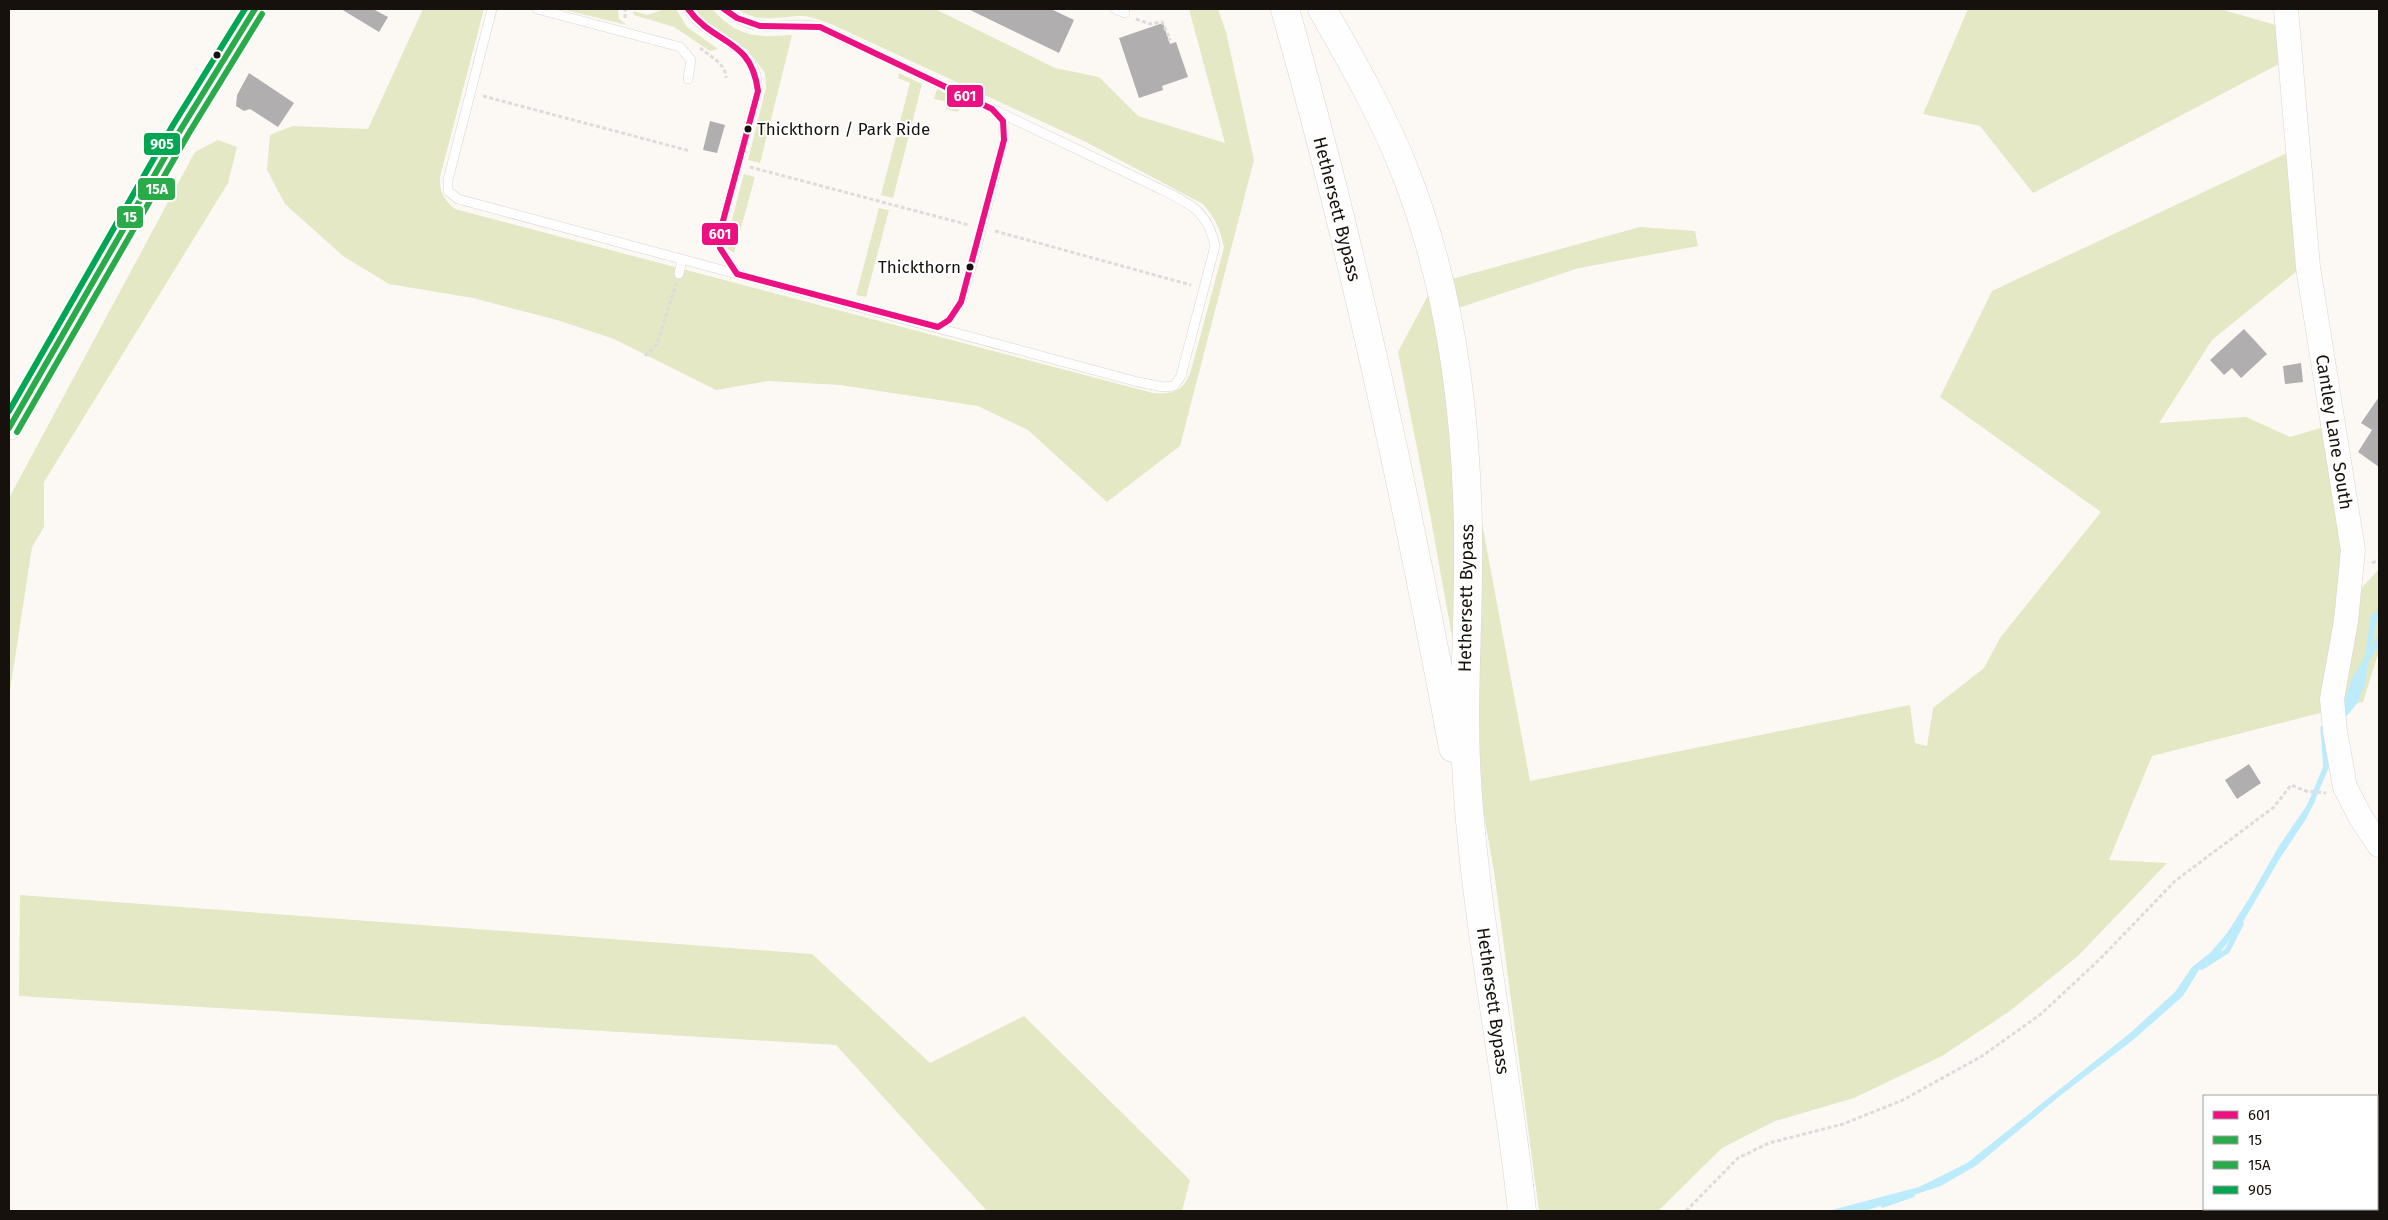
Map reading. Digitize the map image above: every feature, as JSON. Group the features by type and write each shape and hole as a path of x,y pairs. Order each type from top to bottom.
{"highway":[{"name":"Hethersett Bypass","path":"1285,9 1341,222 1384,408 1424,591 1453,747 1458,776 1469,918 1492,1099 1503,1211"},
{"name":"Hethersett Bypass","path":"1322,9 1372,97 1407,176 1432,255 1448,319 1462,405 1468,496 1469,570 1464,673 1467,779 1475,879 1514,1142 1522,1211"}],"street":[{"path":"9,428 176,137 255,9"},
{"name":"Cantley Lane South","path":"2286,9 2308,267 2353,550 2346,621 2332,699 2345,787 2361,818 2379,845"}],"lane":[{"path":"492,9 451,168 448,191 458,199 1138,382 1163,387 1174,386 1181,376 1215,246 1212,229 1198,210 1150,184 820,27 809,25 758,27 737,19 724,9"},
{"path":"537,9 680,46 691,60 688,79"},
{"path":"688,9 698,23 743,54 755,70 758,91 720,232 720,248 737,274"},
{"path":"1115,9 1125,13"},
{"path":"938,327 950,320 961,302 1004,140 1003,121 992,109"},
{"path":"679,274 682,260"}],"path":[{"path":"1125,13 1150,24 1162,22 1168,33 1170,39 1168,40"},
{"path":"470,93 690,151"},
{"path":"739,164 1187,284"},
{"path":"645,356 658,344 679,274"},
{"path":"1686,1211 1738,1158 1769,1143 1843,1124 1903,1100 1982,1056 2041,1014 2101,958 2175,880 2274,807 2291,785 2306,791 2325,793"}],"green space":[{"path":"423,9 484,9 440,177 440,187 443,195 455,209 1153,393 1160,393 1179,389 1190,374 1224,248 1217,224 1203,204 1084,141 831,24 804,16 760,18 738,9 935,9 1055,68 1099,77 1138,116 1225,143 1189,9 1218,9 1226,32 1254,160 1180,446 1107,502 1028,430 978,406 840,385 768,381 716,390 614,339 557,320 473,298 389,284 343,256 285,204 267,170 270,135 292,126 368,129"},
{"path":"561,9 618,9 619,19 627,25"},
{"path":"665,9 676,9 687,27 718,49 710,51 674,27 634,15 633,11 647,15"},
{"path":"693,9 712,9 730,25 748,34 768,36 792,35 760,163 748,160 766,88 765,73 748,50 707,22"},
{"path":"1968,9 2220,9 2279,26 2279,64 2033,193 1980,126 1923,114"},
{"path":"899,73 922,84 893,198 881,195 910,83 898,78"},
{"path":"937,89 961,102 958,112 946,109 948,102 934,99"},
{"path":"218,140 237,147 228,183 44,482 44,527 32,547 9,697 9,498 195,152"},
{"path":"2289,152 2302,267 2212,340 2159,423 2246,417 2290,437 2327,426 2356,594 2379,569 2379,651 2363,702 2152,756 2109,860 2167,863 2078,956 2010,1011 1942,1056 1854,1098 1775,1121 1722,1148 1658,1211 1539,1211 1494,871 1430,514 1398,352 1434,284 1640,227 1695,231 1698,246 1579,268 1443,313 1530,781 1910,705 1915,743 1927,746 1933,708 1984,668 2000,638 2101,512 1940,397 1992,291"},
{"path":"744,174 755,177 734,253 728,249 726,242"},
{"path":"879,208 889,210 866,297 856,295"},
{"path":"20,895 812,954 930,1063 1024,1016 1190,1180 1182,1211 987,1211 836,1045 19,996"}],"water":[{"path":"2379,607 2379,619 2367,666 2366,682 2358,702 2346,717 2343,708 2360,676 2370,617"},
{"path":"2312,798 2316,799 2306,819 2279,860 2243,922 2219,954 2199,970 2183,996 2133,1040 2061,1095 1977,1165 1941,1186 1865,1211 1828,1211 1919,1187 1967,1163 2129,1034 2175,992 2192,967 2211,952 2227,933 2279,846"}],"building":[{"path":"341,9 373,9 388,17 379,32"},
{"path":"968,9 1051,9 1074,20 1059,53"},
{"path":"1163,23 1170,44 1176,42 1188,77 1162,86 1163,90 1139,98 1119,38"},
{"path":"249,73 294,103 278,127 250,109 244,111 236,106 237,95"},
{"path":"710,121 725,125 717,153 703,150"},
{"path":"2244,329 2267,354 2241,378 2232,368 2224,375 2210,360"},
{"path":"2301,363 2303,382 2285,384 2283,366"},
{"path":"2379,397 2379,467 2358,452 2372,430 2361,423"},
{"path":"2249,764 2261,783 2237,799 2225,780"}],"waterway":[{"path":"2344,710 2355,679 2379,639"},
{"path":"2310,805 2326,767 2323,728"},
{"path":"2202,967 2227,951 2241,924"},
{"path":"1883,1205 1912,1195"}],"transit line":[{"name":"905","path":"9,411 173,125 245,9"},
{"name":"15","path":"9,428 181,129 255,9"},
{"name":"601","path":"688,9 709,30 740,51 754,73 758,91 720,232 720,248 737,274 938,327 949,320 961,302 1004,140 1003,121 992,109 820,27 760,26 737,18 724,9"},
{"name":"15A","path":"17,432 189,133 262,14"}],"place":[{"name":"Thickthorn / Park Ride","path":"748,129"},
{"name":"Thickthorn","path":"970,267"}]}
